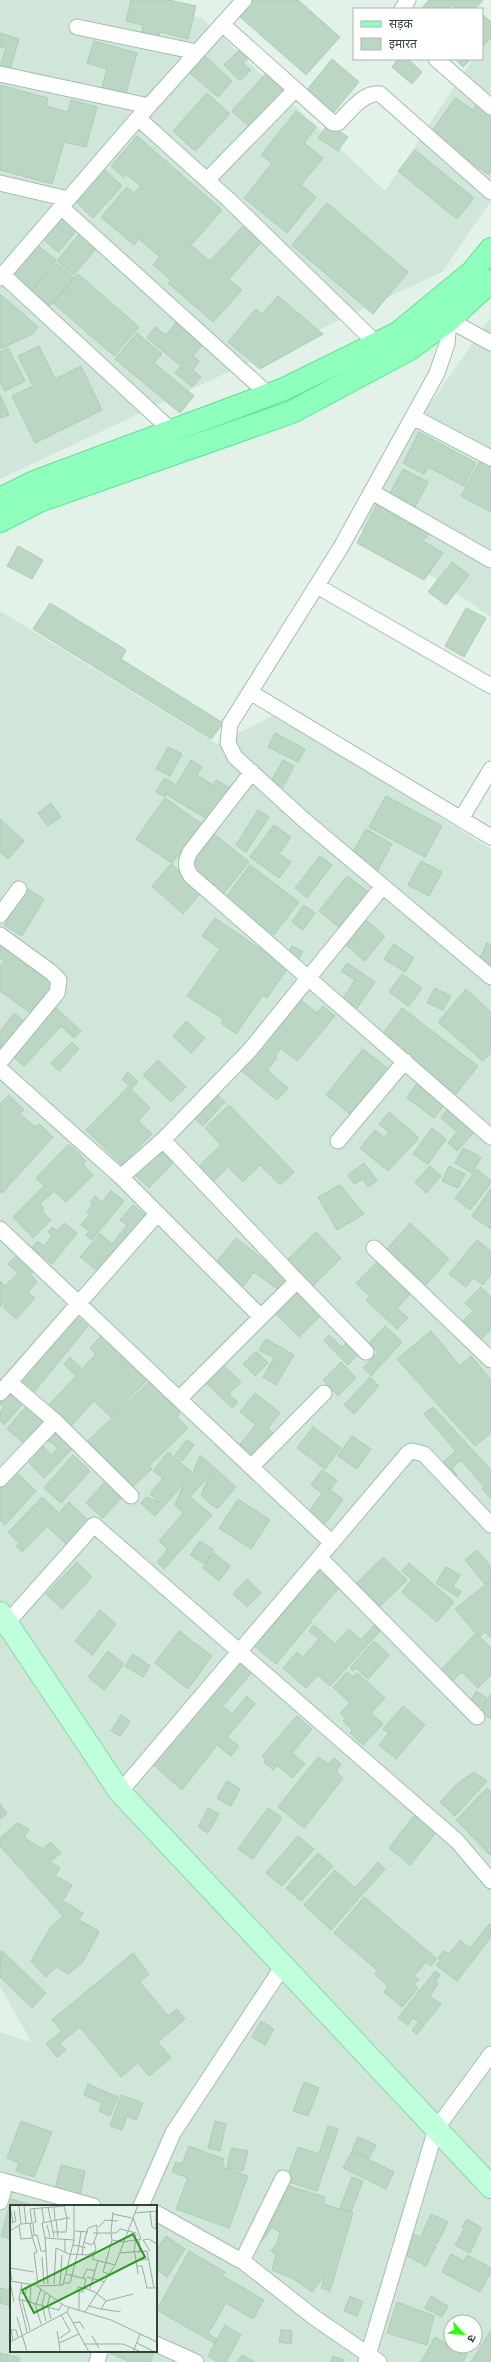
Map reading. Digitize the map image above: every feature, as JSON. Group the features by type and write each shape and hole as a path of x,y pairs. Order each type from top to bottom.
{"main road":[{"path":"0,499 34,482 269,395 377,344 398,333 472,272 491,249"},
{"path":"0,521 39,501 292,412 408,350 449,320 491,281"},
{"path":"3,1618 120,1792 491,2187"}],"street":[{"path":"172,431 1,276 138,118 244,0"},
{"path":"222,24 294,90 333,123 338,123 366,96 373,93 380,94 491,192"},
{"path":"77,27 197,52"},
{"path":"437,60 491,107"},
{"path":"0,74 149,106"},
{"path":"207,180 294,90"},
{"path":"138,118 207,180 377,344"},
{"path":"0,183 65,203 269,395"},
{"path":"436,302 449,320 491,343"},
{"path":"449,320 447,344 437,373 372,492 317,586 230,724 228,743 235,757 304,820 491,977"},
{"path":"413,417 491,458"},
{"path":"372,492 491,560"},
{"path":"317,586 491,686"},
{"path":"250,692 491,837"},
{"path":"461,819 491,769"},
{"path":"252,772 190,852 185,861 186,869 191,876 491,1136"},
{"path":"121,1177 163,1140 250,1050 383,886"},
{"path":"0,915 19,889"},
{"path":"0,935 60,980 57,993 0,1062"},
{"path":"338,1141 405,1061"},
{"path":"0,1068 121,1177 261,1317"},
{"path":"163,1140 366,1352"},
{"path":"131,1496 55,1421 5,1387 157,1214"},
{"path":"0,1229 332,1543"},
{"path":"374,1248 491,1360"},
{"path":"179,1399 297,1281"},
{"path":"251,1467 324,1393"},
{"path":"0,1479 55,1421"},
{"path":"120,1792 412,1450 424,1454 491,1525"},
{"path":"3,1618 94,1525 240,1650 457,1841 491,1881"},
{"path":"320,1558 476,1717"},
{"path":"142,2205 173,2133 283,1966"},
{"path":"157,2214 242,2261 371,2360 436,2129 491,2054"},
{"path":"242,2261 283,2178"},
{"path":"0,2202 3,2181 90,2205"},
{"path":"157,2344 196,2362"},
{"path":"97,2362 100,2352"}],"shaded area":[{"path":"0,0 135,0 202,18 385,191 472,60 483,60 483,45 491,33 491,201 442,272 0,479"},
{"path":"491,317 491,617 349,520"},
{"path":"0,611 217,744 276,714 491,849 491,2362 0,2362 0,2032 32,2043 0,1986"}],"building":[{"path":"131,0 169,0 196,6 188,39 160,32 159,36 142,32 143,25 126,21"},
{"path":"253,0 298,0 340,37 306,75 239,16"},
{"path":"429,0 483,0 476,8 455,8 451,5 449,8 422,8"},
{"path":"483,15 491,22 491,38 483,46"},
{"path":"0,33 19,39 10,70 0,66 6,48 0,47"},
{"path":"94,41 137,53 126,93 102,87 107,69 87,63"},
{"path":"243,46 252,54 243,63 251,70 240,81 224,65"},
{"path":"204,55 232,81 218,97 189,72"},
{"path":"332,59 359,82 329,118 302,96"},
{"path":"397,60 409,60 422,72 412,84 392,67"},
{"path":"456,60 470,60 463,67"},
{"path":"268,71 286,88 250,128 232,111"},
{"path":"0,85 48,98 46,106 68,112 71,100 97,107 86,147 64,142 52,184 0,170"},
{"path":"207,93 230,114 195,151 173,131"},
{"path":"455,98 473,110 477,104 491,114 491,172 489,175 430,134"},
{"path":"296,111 316,127 304,143 323,158 301,185 316,197 287,233 244,198 272,163 261,155"},
{"path":"328,124 348,137 338,151 318,138"},
{"path":"137,136 222,210 191,245 210,261 245,224 263,240 229,279 242,290 213,322 168,283 171,280 153,265 160,257 139,239 134,245 101,217 127,187 134,193 141,186 126,174 123,177 111,166"},
{"path":"415,150 474,198 457,219 398,171"},
{"path":"104,169 122,186 93,218 75,201"},
{"path":"327,203 408,272 373,314 292,245"},
{"path":"62,213 79,228 58,252 41,237"},
{"path":"81,232 98,246 74,275 57,261"},
{"path":"35,243 56,260 32,290 11,273"},
{"path":"56,263 74,278 50,306 32,291"},
{"path":"78,274 139,327 114,356 53,303"},
{"path":"0,294 38,327 32,334 0,349"},
{"path":"278,296 323,334 260,369 228,342 256,309 262,314"},
{"path":"178,320 204,343 193,356 199,361 193,370 201,377 192,387 175,373 181,366 147,338 155,327 166,335"},
{"path":"137,333 162,354 154,363 194,396 180,413 115,359"},
{"path":"39,346 55,379 81,366 102,410 35,443 12,396 33,386 18,356"},
{"path":"8,348 25,381 5,391 0,382 0,352"},
{"path":"0,395 9,415 0,418"},
{"path":"419,432 476,463 464,486 428,467 424,474 403,463"},
{"path":"480,461 491,467 491,512 461,496"},
{"path":"403,469 428,482 414,509 389,495"},
{"path":"377,504 429,534 423,541 443,553 424,580 357,543"},
{"path":"18,546 43,560 32,579 7,566"},
{"path":"452,562 469,575 446,605 428,592"},
{"path":"50,603 126,650 121,659 223,723 211,739 33,629"},
{"path":"466,608 486,618 464,657 445,646"},
{"path":"275,733 305,749 298,762 268,747"},
{"path":"168,747 182,754 170,776 156,769"},
{"path":"191,760 202,767 197,775 213,785 216,780 230,788 210,821 166,794 165,797 156,792 164,778 176,785"},
{"path":"283,760 294,766 283,787 271,781"},
{"path":"386,796 442,826 425,857 369,827"},
{"path":"165,798 202,824 172,863 136,839"},
{"path":"51,803 61,817 48,826 38,813"},
{"path":"258,810 269,817 246,852 236,845"},
{"path":"0,819 24,841 8,859 0,852"},
{"path":"274,825 291,837 279,854 291,862 279,878 250,857"},
{"path":"366,829 392,844 378,870 351,855"},
{"path":"214,834 249,862 223,894 189,866"},
{"path":"320,856 332,865 307,898 295,888"},
{"path":"421,861 442,872 429,896 408,885"},
{"path":"171,864 202,891 183,914 152,886"},
{"path":"250,865 299,902 274,935 225,898"},
{"path":"347,876 367,891 339,927 319,911"},
{"path":"26,888 44,899 22,936 4,925"},
{"path":"304,905 315,913 303,930 292,922"},
{"path":"361,916 385,936 365,961 341,941"},
{"path":"215,918 288,968 267,998 263,995 236,1034 221,1023 223,1019 187,996 220,949 202,936"},
{"path":"0,942 56,982 32,1014 0,991 0,966 4,961 0,958"},
{"path":"487,943 491,945 491,966 479,960"},
{"path":"394,944 414,958 405,972 384,959"},
{"path":"292,946 303,952 297,962 287,955"},
{"path":"347,963 375,982 355,1011 341,1001 355,980 341,971"},
{"path":"402,974 422,988 409,1006 389,992"},
{"path":"435,988 451,996 443,1010 427,1003"},
{"path":"466,989 491,1012 491,1053 483,1061 438,1022"},
{"path":"297,997 317,1013 323,1006 335,1016 297,1061 281,1048 275,1056 277,1058 267,1070 288,1088 277,1100 238,1068"},
{"path":"56,1008 81,1031 74,1038 61,1026 24,1066 12,1056"},
{"path":"402,1008 478,1066 456,1094 381,1036"},
{"path":"14,1013 25,1022 4,1050 0,1047 0,1032"},
{"path":"186,1021 205,1038 191,1053 173,1036"},
{"path":"72,1042 79,1049 59,1071 51,1063"},
{"path":"363,1049 390,1070 353,1116 326,1095"},
{"path":"158,1060 186,1087 171,1102 143,1075"},
{"path":"128,1072 138,1082 131,1089 150,1108 138,1121 152,1134 122,1165 86,1130 129,1086 122,1079"},
{"path":"417,1083 445,1104 434,1118 407,1098"},
{"path":"213,1091 225,1102 203,1126 191,1115"},
{"path":"9,1095 24,1110 20,1114 35,1127 39,1124 53,1137 2,1193 0,1191 0,1104"},
{"path":"229,1105 294,1172 280,1185 260,1165 243,1182 228,1167 211,1184 196,1169 221,1145 205,1128"},
{"path":"451,1105 478,1128 457,1151 448,1143 457,1132 441,1118"},
{"path":"389,1112 417,1136 418,1139 388,1171 360,1148 375,1130 384,1137 389,1132 379,1124"},
{"path":"432,1128 446,1139 428,1164 413,1154"},
{"path":"69,1144 86,1161 83,1165 93,1175 66,1202 54,1191 40,1204 44,1208 42,1211 51,1220 33,1238 13,1217 44,1186 36,1178"},
{"path":"463,1148 481,1157 472,1173 455,1163"},
{"path":"159,1149 173,1163 149,1188 134,1174"},
{"path":"364,1163 377,1181 368,1187 363,1179 354,1184 348,1175"},
{"path":"430,1166 441,1176 426,1193 415,1182"},
{"path":"449,1166 465,1174 458,1188 442,1181"},
{"path":"477,1169 491,1181 491,1183 470,1210 455,1198"},
{"path":"340,1185 364,1214 337,1230 318,1197"},
{"path":"491,1188 491,1229 472,1216"},
{"path":"111,1191 124,1201 92,1240 86,1235 89,1231 81,1225 90,1214 87,1212 93,1204 90,1202 95,1196 102,1202"},
{"path":"133,1205 147,1216 99,1272 80,1257 100,1234 112,1244 127,1225 120,1220"},
{"path":"64,1223 77,1233 52,1264 32,1248 37,1241 44,1246 52,1236 48,1232 52,1227 57,1231"},
{"path":"410,1223 449,1259 426,1285 387,1249"},
{"path":"316,1232 341,1258 313,1286 287,1260"},
{"path":"236,1238 287,1278 277,1289 254,1272 244,1286 215,1264"},
{"path":"477,1240 491,1251 491,1274 483,1285 473,1278 466,1287 449,1274"},
{"path":"17,1255 34,1272 0,1307 0,1281 5,1286 18,1273 8,1264"},
{"path":"378,1261 411,1293 397,1308 408,1318 397,1329 366,1300 369,1296 356,1283"},
{"path":"32,1276 37,1282 28,1292 35,1298 16,1319 3,1307"},
{"path":"481,1287 491,1297 491,1329 479,1342 461,1323 473,1311 465,1303"},
{"path":"298,1288 323,1313 299,1337 274,1312"},
{"path":"74,1314 88,1326 35,1391 20,1379"},
{"path":"385,1326 402,1342 371,1376 363,1368 378,1352 369,1343"},
{"path":"431,1331 460,1366 471,1356 491,1380 491,1433 475,1446 397,1359"},
{"path":"329,1335 342,1347 348,1341 360,1352 348,1365 324,1341"},
{"path":"101,1336 147,1380 111,1417 94,1401 69,1428 47,1407 76,1376 64,1364 70,1357 82,1369 96,1354 90,1348"},
{"path":"266,1339 294,1355 276,1385 263,1377 274,1358 259,1350"},
{"path":"256,1351 268,1363 255,1376 243,1364"},
{"path":"341,1362 356,1378 338,1396 323,1380"},
{"path":"223,1365 241,1382 229,1394 238,1402 232,1408 206,1383"},
{"path":"370,1377 379,1386 354,1414 344,1405"},
{"path":"150,1381 180,1413 177,1417 188,1428 149,1466 152,1469 129,1490 115,1475 118,1472 88,1441"},
{"path":"10,1386 26,1400 4,1425 0,1421 0,1412 4,1407 0,1404 0,1397"},
{"path":"255,1393 280,1413 268,1428 275,1435 256,1458 240,1444 256,1425 240,1412"},
{"path":"29,1403 48,1419 26,1445 7,1429"},
{"path":"433,1407 491,1470 491,1499 482,1489 484,1487 461,1460 452,1468 457,1475 453,1478 441,1464 456,1451 424,1414"},
{"path":"313,1427 341,1448 325,1469 297,1448"},
{"path":"55,1429 73,1448 44,1478 25,1459 40,1443 51,1455 58,1448 51,1442 43,1440"},
{"path":"352,1436 371,1449 357,1469 338,1456"},
{"path":"187,1440 194,1445 182,1461 175,1455"},
{"path":"168,1452 193,1473 200,1455 236,1487 218,1508 213,1506 201,1495 209,1476 190,1497 212,1515 164,1569 157,1562 168,1549 159,1541 183,1513 175,1505 184,1483 155,1516 141,1503 146,1497 160,1502 150,1494 163,1478 153,1471"},
{"path":"73,1455 90,1471 61,1503 44,1488"},
{"path":"322,1470 337,1480 330,1490 343,1499 322,1528 306,1517 322,1493 311,1485"},
{"path":"16,1472 36,1491 5,1525 0,1520 0,1489"},
{"path":"104,1483 121,1498 103,1518 86,1503"},
{"path":"42,1497 59,1513 69,1502 91,1523 69,1547 47,1526 22,1552 16,1546 19,1543 8,1532"},
{"path":"238,1499 270,1520 251,1549 219,1528"},
{"path":"200,1541 214,1550 205,1564 190,1555"},
{"path":"477,1550 491,1567 491,1579 485,1584 465,1560"},
{"path":"214,1553 230,1566 219,1581 203,1568"},
{"path":"383,1557 407,1580 377,1609 354,1586"},
{"path":"77,1562 92,1577 62,1609 46,1594"},
{"path":"409,1563 454,1602 437,1622 402,1592 412,1580 402,1571"},
{"path":"446,1567 460,1575 453,1587 461,1591 458,1597 436,1583"},
{"path":"317,1570 339,1588 312,1619 291,1600"},
{"path":"247,1579 261,1593 247,1607 233,1594"},
{"path":"491,1580 491,1638 485,1632 479,1637 455,1609"},
{"path":"291,1603 312,1621 276,1664 254,1646"},
{"path":"100,1610 116,1624 92,1655 75,1641"},
{"path":"314,1625 335,1644 349,1629 361,1640 374,1625 380,1631 330,1686 318,1675 306,1688 283,1668 297,1652 303,1657 319,1639 309,1631"},
{"path":"179,1631 212,1656 188,1689 155,1663"},
{"path":"476,1633 491,1648 491,1675 478,1688 462,1672 450,1683 439,1672"},
{"path":"374,1641 389,1655 368,1679 356,1668 353,1671 350,1668"},
{"path":"108,1651 124,1664 104,1690 88,1677"},
{"path":"133,1654 150,1666 143,1677 125,1666"},
{"path":"238,1660 252,1672 223,1706 232,1714 247,1696 255,1704 227,1737 239,1746 231,1756 217,1745 182,1790 150,1762"},
{"path":"347,1672 353,1677 357,1673 385,1698 371,1713 383,1724 363,1745 350,1733 352,1730 343,1721 345,1718 340,1713 350,1703 333,1687"},
{"path":"476,1691 487,1698 482,1707 471,1700"},
{"path":"491,1694 491,1719 480,1711"},
{"path":"403,1706 425,1725 396,1759 379,1745 389,1733 383,1729"},
{"path":"121,1715 130,1721 120,1736 111,1731"},
{"path":"297,1716 312,1729 292,1753 305,1764 292,1778 277,1765 273,1770 264,1762 266,1759 262,1756"},
{"path":"318,1757 328,1764 334,1758 341,1764 336,1771 343,1778 304,1828 278,1807"},
{"path":"474,1772 487,1781 455,1816 440,1802 458,1783"},
{"path":"227,1781 240,1789 231,1806 217,1798"},
{"path":"487,1788 491,1792 491,1856 456,1820"},
{"path":"0,1804 7,1814 0,1819"},
{"path":"208,1808 219,1814 208,1833 198,1827"},
{"path":"268,1808 282,1818 253,1859 238,1849"},
{"path":"417,1812 439,1829 410,1865 389,1848"},
{"path":"17,1823 29,1829 24,1838 43,1849 51,1842 61,1853 50,1862 60,1868 55,1876 72,1885 63,1901 83,1913 79,1920 99,1931 95,1936 99,1932 83,1962 69,1974 56,1967 46,1977 31,1961 50,1928 63,1916 0,1846 1,1837"},
{"path":"298,1836 314,1849 282,1886 266,1873"},
{"path":"318,1853 333,1866 301,1901 286,1888"},
{"path":"378,1862 385,1869 331,1930 304,1905 335,1870 355,1888"},
{"path":"364,1897 437,1959 431,1966 426,1962 414,1976 419,1979 414,1985 418,1988 402,2007 384,1992 388,1987 375,1974 378,1971 334,1933"},
{"path":"490,1923 491,1937 457,1981 436,1965 441,1960 438,1958 444,1951 449,1954 460,1940 470,1948"},
{"path":"1,1950 46,1993 32,2008 0,1977"},
{"path":"133,1953 149,1974 140,1982 168,2016 177,2009 185,2019 158,2042 171,2058 149,2076 138,2063 121,2077 80,2027 60,2043 66,2050 57,2057 46,2044 62,2031 52,2020"},
{"path":"435,1971 440,1975 435,1982 438,1984 430,1996 441,2004 417,2034 412,2030 419,2022 413,2018 408,2025 398,2018"},
{"path":"261,2021 274,2029 265,2045 252,2037"},
{"path":"304,2082 319,2088 308,2116 293,2111"},
{"path":"88,2084 118,2097 110,2116 99,2111 102,2103 84,2095"},
{"path":"121,2095 143,2103 136,2120 127,2116 122,2130 110,2126"},
{"path":"21,2121 52,2132 34,2177 16,2171 19,2163 7,2158"},
{"path":"215,2121 226,2124 220,2151 208,2148"},
{"path":"328,2126 338,2129 317,2191 286,2181 298,2147 319,2154"},
{"path":"358,2137 376,2145 369,2158 352,2150"},
{"path":"189,2146 224,2159 222,2167 248,2176 229,2228 176,2209 188,2178 172,2172 176,2162 182,2164"},
{"path":"231,2148 248,2151 243,2171 227,2168"},
{"path":"352,2151 394,2172 386,2189 343,2168"},
{"path":"61,2165 85,2171 80,2195 55,2189"},
{"path":"352,2177 363,2181 351,2212 340,2208"},
{"path":"286,2185 325,2197 323,2204 353,2213 330,2291 321,2288 325,2275 312,2292 292,2278 272,2270 276,2255 271,2251 277,2243 280,2232 272,2227 262,2241 257,2239 271,2209 278,2211"},
{"path":"11,2199 32,2205 10,2205 10,2239 1,2236"},
{"path":"431,2214 448,2222 437,2244 421,2236"},
{"path":"467,2219 482,2228 477,2237 462,2228"},
{"path":"463,2231 477,2239 470,2253 455,2245"},
{"path":"410,2232 436,2246 426,2266 400,2252"},
{"path":"166,2236 185,2249 167,2277 157,2270 157,2249"},
{"path":"189,2251 225,2272 223,2276 264,2300 253,2319 226,2303 208,2334 217,2339 214,2343 157,2310"},
{"path":"451,2254 464,2261 467,2255 491,2268 491,2272 480,2292 442,2272"},
{"path":"0,2288 10,2291 10,2306 0,2303"},
{"path":"350,2296 363,2302 357,2316 344,2311"},
{"path":"431,2296 448,2306 442,2317 425,2308"},
{"path":"397,2302 434,2316 427,2345 387,2333"},
{"path":"225,2325 241,2335 226,2362 218,2362 208,2356"},
{"path":"281,2330 292,2331 291,2344 279,2342"},
{"path":"491,2330 491,2362 471,2362 476,2354 483,2354 483,2343"},
{"path":"435,2337 443,2342 443,2354 467,2355 463,2362 421,2362"},
{"path":"154,2352 150,2361 152,2362 130,2362 110,2353"},
{"path":"0,2353 20,2358 19,2362 0,2362"},
{"path":"242,2355 255,2362 237,2362"},
{"path":"333,2356 344,2360 343,2362 331,2362"}]}
